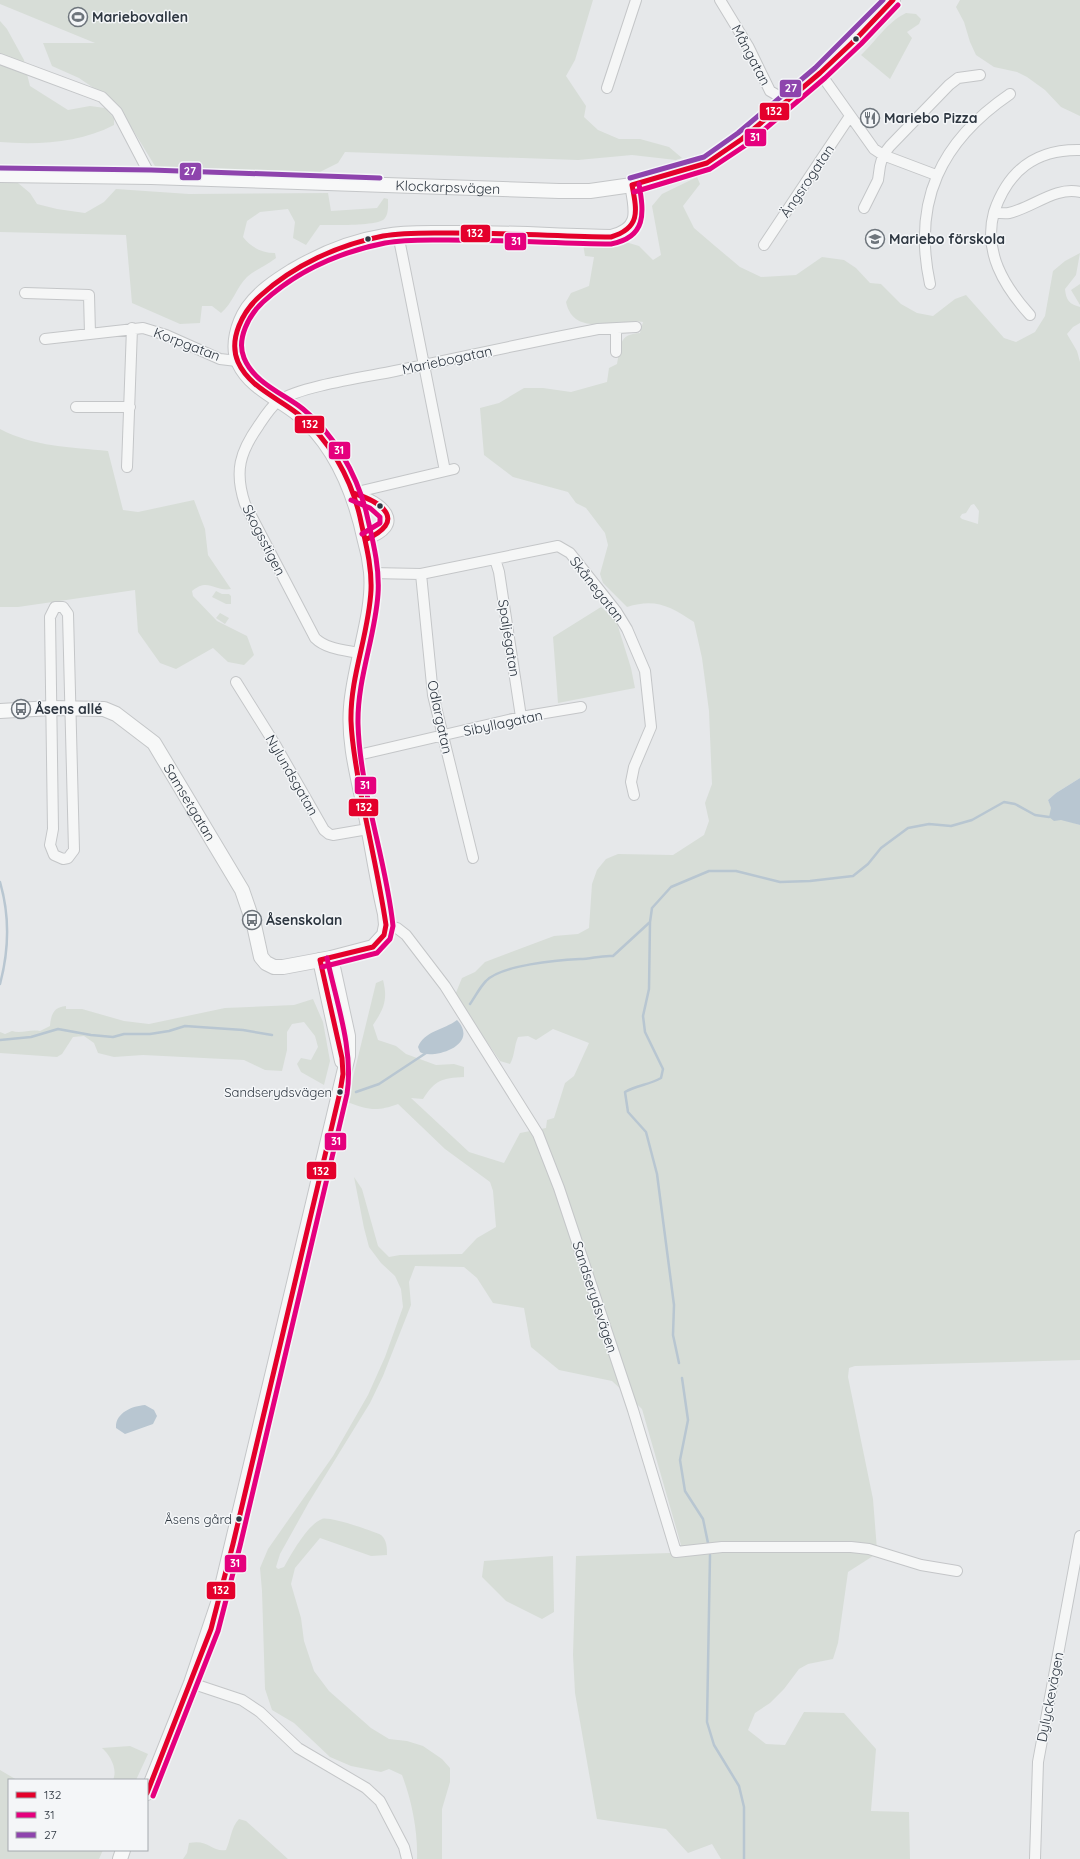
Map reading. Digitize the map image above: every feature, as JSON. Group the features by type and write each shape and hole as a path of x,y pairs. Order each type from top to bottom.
{"street":[{"path":"607,88 636,0"},
{"name":"Mångatan","path":"721,0 748,46 770,91 782,98 790,98"},
{"name":"Klockarpsvägen","path":"0,175 150,177 560,192 590,191 632,185 707,163 742,139 820,73 856,39 892,0"},
{"path":"0,59 102,97 117,112 150,177"},
{"path":"820,73 874,149 883,155 936,175"},
{"path":"864,208 878,180 883,155 949,85 958,78 980,75"},
{"path":"930,284 925,252 925,231 929,201 936,175 964,132 986,111 1010,94"},
{"name":"Ängsrogatan","path":"764,245 850,116"},
{"path":"1030,315 1010,291 997,266 991,241 991,222 994,212 1007,183 1017,171 1028,163 1054,152 1080,150"},
{"path":"386,925 354,756 350,708 368,610 371,573 365,540 353,493 329,449 313,427 244,372 237,361 236,340 238,326 252,302 268,288 304,264 335,250 384,236 398,234 472,232 611,237 626,232 634,223 636,209 632,185"},
{"path":"994,212 1008,214 1059,193 1069,190 1080,192"},
{"path":"353,493 450,470 424,365 398,234"},
{"path":"25,293 89,295 90,334"},
{"name":"Mariebogatan","path":"279,401 296,392 598,328 616,329 636,327"},
{"path":"127,467 132,328"},
{"name":"Korpgatan","path":"45,339 132,328 143,328 155,331 220,359 237,361"},
{"path":"616,329 616,352"},
{"name":"Skogsstigen","path":"279,401 270,409 248,440 242,452 239,466 242,493 315,638 321,644 329,647 359,653"},
{"path":"76,407 130,407"},
{"path":"353,493 381,505 387,513 388,519 385,530 377,536 365,540"},
{"name":"Skånegatan","path":"371,573 421,574 558,546 570,553 578,566 605,595 620,617 627,629 645,671 651,727 634,767 631,782 634,795"},
{"name":"Spaljégatan","path":"495,559 499,572 521,717"},
{"name":"Odlargatan","path":"421,574 433,695 473,858"},
{"path":"62,607 68,614 74,850 68,858 63,859 54,855 51,851 53,829 51,708 50,616 53,610 62,607"},
{"name":"Nylundsgatan","path":"236,682 276,746 324,830 328,834 333,835 368,829"},
{"name":"Sibyllagatan","path":"354,756 521,717 581,707"},
{"name":"Samsetgatan","path":"0,711 51,708 104,709 116,714 154,744 242,890 254,925 261,956 266,963 274,967 283,966 326,959 373,947 384,935 386,925"},
{"name":"Sandserydsvägen","path":"386,925 397,928 406,935 445,986 538,1134 559,1188 633,1410 676,1552 722,1547 851,1547 869,1549 921,1565 957,1571"},
{"path":"148,1791 192,1683 211,1629 348,1056 348,1036 326,959"},
{"name":"Dylyckevägen","path":"1035,1859 1038,1762 1080,1536"},
{"path":"192,1683 242,1700 260,1712 298,1748 366,1788 380,1801 404,1847 407,1859"}],"shaded area":[{"path":"0,0 593,0 575,60 566,76 586,106 584,117 598,130 619,139 640,139 669,147 682,158 676,160 632,155 578,160 345,152 338,163 314,175 158,171 117,104 79,78 52,66 43,43 95,43 0,4"},
{"path":"960,0 1080,0 1080,116 1061,107 1045,90 1027,77 1017,72 994,67 976,55 964,22 956,7"},
{"path":"906,13 916,14 921,19 919,24 907,32 912,38 890,79 861,55 887,27"},
{"path":"0,21 7,29 24,60 25,65 0,54"},
{"path":"0,63 27,74 30,86 68,110 90,106 105,108 114,118 114,125 87,136 73,139 44,143 0,142"},
{"path":"697,177 700,184 683,206 694,228 740,267 761,277 796,275 822,257 844,260 856,268 870,283 881,284 901,304 917,313 933,316 955,299 966,295 1004,338 1016,342 1035,332 1045,316 1053,271 1065,261 1080,253 1076,275 1065,289 1066,296 1069,301 1080,307 1080,323 1073,327 1067,334 1077,351 1080,362 1080,778 1056,793 1048,800 1057,816 1080,825 1080,1360 855,1366 849,1368 848,1377 873,1499 877,1550 873,1556 848,1572 838,1643 833,1659 808,1664 799,1669 784,1689 770,1703 755,1713 748,1730 766,1744 785,1745 804,1712 844,1713 876,1749 871,1811 909,1812 910,1859 721,1859 712,1844 688,1853 666,1829 597,1819 575,1693 573,1655 576,1556 670,1553 681,1545 642,1409 612,1381 559,1370 531,1347 524,1308 493,1303 477,1278 464,1267 415,1266 409,1282 411,1305 383,1376 370,1403 309,1502 280,1554 276,1567 278,1569 284,1567 305,1533 316,1522 322,1519 333,1520 361,1527 381,1535 386,1542 387,1555 371,1556 320,1538 295,1568 291,1584 301,1618 304,1641 314,1671 329,1691 371,1728 389,1739 407,1741 423,1746 442,1759 450,1768 450,1782 442,1809 442,1859 417,1859 414,1817 409,1795 402,1775 389,1769 381,1772 351,1766 330,1757 294,1723 272,1710 265,1689 260,1568 268,1549 333,1456 368,1395 385,1357 403,1307 401,1289 395,1276 381,1263 369,1247 354,1177 362,1189 378,1246 389,1257 400,1255 462,1254 477,1238 496,1227 493,1191 490,1182 445,1149 398,1104 384,1108 372,1109 347,1102 376,983 383,980 385,993 384,1004 373,1025 378,1040 396,1046 406,1054 436,1065 454,1064 464,1067 464,1077 450,1078 440,1081 431,1088 423,1099 411,1098 469,1152 504,1163 520,1133 546,1128 547,1120 554,1118 565,1083 574,1076 589,1043 553,1029 536,1040 528,1036 518,1037 510,1064 500,1061 455,995 462,978 475,972 485,962 554,936 578,934 589,928 592,884 597,870 606,859 618,854 673,855 704,835 709,821 705,803 712,784 709,711 702,658 694,622 662,605 646,603 627,607 603,583 600,574 608,545 605,533 586,508 576,503 568,492 513,477 484,455 480,408 499,403 524,388 543,388 571,392 607,382 609,368 617,364 622,342 628,336 640,333 643,322 587,324 578,320 571,313 566,302 571,293 589,286 594,257 585,256 583,244 619,240 639,246 653,260 661,255 652,206 662,194","holes":["974,504 979,511 978,524 960,517 962,514 966,513 971,505"]},
{"path":"0,182 18,183 30,193 37,204 57,209 85,213 104,202 116,189 189,194 328,193 331,211 377,208 384,198 388,199 388,207 385,218 378,222 353,225 320,225 306,245 293,238 295,222 288,209 260,212 247,221 243,237 249,244 257,249 275,253 276,258 247,277 229,305 221,313 212,306 202,306 200,323 180,324 132,303 126,235 0,232"},
{"path":"1080,284 1080,305 1071,290"},
{"path":"0,429 13,435 39,443 108,451 123,510 138,512 194,500 205,529 208,555 231,589 220,589 203,585 192,591 193,596 217,621 247,636 254,655 244,665 228,662 213,648 176,669 160,663 138,632 135,590 18,607 0,607"},
{"path":"216,591 222,594 229,594 231,596 231,604 226,604 212,597"},
{"path":"601,607 616,620 631,668 635,688 558,703 553,637"},
{"path":"220,613 229,618 225,624 216,618"},
{"path":"1080,778 1080,825 1061,820 1054,821 1049,817 1051,808 1048,800 1056,793"},
{"path":"313,999 323,1022 330,1061 324,1085 301,1072 297,1064 301,1058 311,1060 318,1047 315,1036 304,1022 292,1024 287,1032 287,1050 282,1071 265,1070 244,1060 143,1055 114,1057 98,1053 94,1043 84,1036 73,1037 62,1054 57,1057 0,1053 0,1032 5,1034 12,1031 40,1031 50,1026 51,1018 56,1010 66,1006 66,1009 82,1009 124,1021 149,1024 225,1008 294,1005"},
{"path":"457,1020 463,1029 463,1037 459,1044 452,1049 434,1054 420,1052 418,1047 425,1037"},
{"path":"145,1405 154,1410 157,1416 153,1424 125,1434 116,1428 116,1423 121,1414 135,1407"},
{"path":"553,1556 554,1612 542,1619 506,1601 482,1577 484,1561"},
{"path":"130,1746 148,1754 136,1779 113,1779 115,1771 114,1767 108,1754 102,1748"},
{"path":"0,1770 15,1779 8,1779 8,1851 103,1851 99,1859 0,1859"},
{"path":"239,1819 246,1821 288,1859 183,1859 187,1853 189,1843 196,1842 206,1844 217,1849 226,1850 233,1829"}],"waterway":[{"path":"470,1004 486,981 504,971 530,964 613,956 650,922 652,908 671,887 709,871 736,871 780,882 810,881 853,876 868,864 881,848 908,828 929,824 951,826 972,820 1004,802 1015,804 1035,815 1049,817"},
{"path":"0,882 7,920 7,946 0,984"},
{"path":"650,922 649,989 643,1016 645,1032 663,1069 661,1078 625,1092 628,1112 646,1132 657,1174 674,1305 673,1335 679,1363"},
{"path":"0,1040 31,1037 58,1029 113,1037 124,1034 150,1034 169,1031 185,1026 243,1030 272,1035"},
{"path":"356,1092 379,1084 426,1053"},
{"path":"682,1378 688,1420 680,1460 685,1491 703,1519 708,1543"},
{"path":"710,1555 707,1722 714,1745 739,1786 744,1807 744,1859"}],"transit line":[{"name":"27","path":"630,178 704,157 738,133 815,68 883,0"},
{"name":"132","path":"632,185 707,163 742,139 820,73 856,39 893,0"},
{"name":"31","path":"634,192 710,169 746,145 825,78 861,44 898,5"},
{"name":"27","path":"0,168 151,170 380,178"},
{"name":"31","path":"322,967 377,953 390,939 393,926 385,875 363,775 358,724 360,691 378,594 377,563 371,531 362,497 350,469 325,430 303,409 262,381 249,367 242,351 245,328 258,307 290,281 336,257 385,243 416,240 489,240 611,244 623,241 637,230 640,222 642,205 639,184"},
{"name":"132","path":"320,960 373,947 384,935 386,925 357,774 351,721 353,688 370,606 371,581 369,562 356,502 345,474 320,435 298,414 257,385 243,371 235,353 236,335 239,326 243,317 254,302 287,275 317,258 366,240 408,233 492,233 611,237 628,229 635,217 635,203 632,185"},
{"name":"132","path":"353,493 364,497 381,507 386,513 388,519 385,526 378,533 365,540"},
{"name":"31","path":"351,500 370,508 380,517 380,523 362,534"},
{"name":"31","path":"153,1796 218,1631 240,1546 347,1094 349,1077 346,1043 327,958"},
{"name":"132","path":"148,1790 211,1629 233,1544 340,1092 343,1074 342,1058 320,960"}],"place":[{"name":"Mariebovallen","path":"78,17"},
{"name":"Mariebo Pizza","path":"870,118"},
{"name":"Mariebo förskola","path":"875,239"},
{"name":"Åsens allé","path":"21,709"},
{"name":"Åsenskolan","path":"252,920"},
{"name":"Sandserydsvägen","path":"340,1092"},
{"name":"Åsens gård","path":"239,1519"}]}
